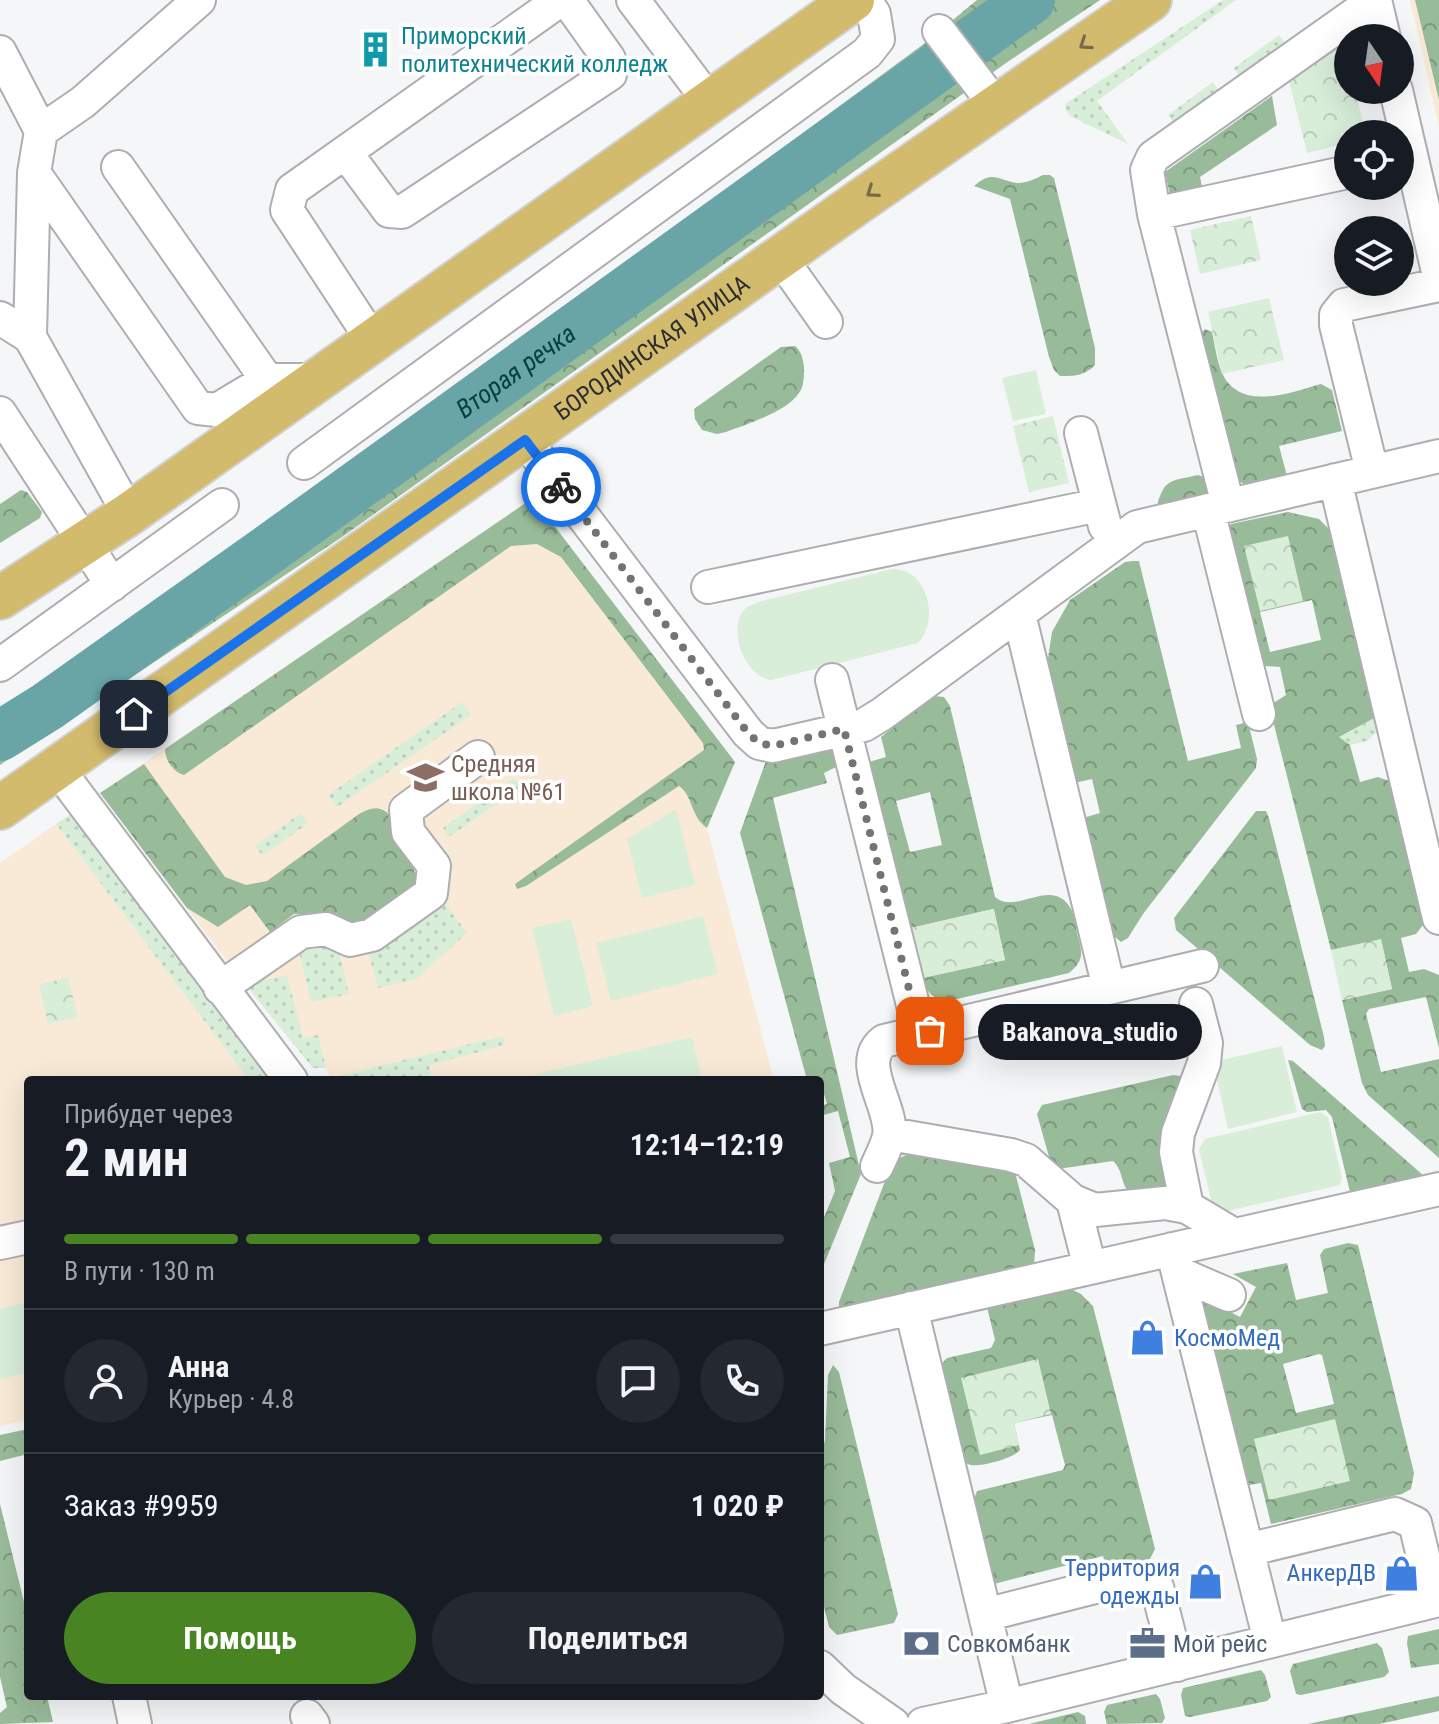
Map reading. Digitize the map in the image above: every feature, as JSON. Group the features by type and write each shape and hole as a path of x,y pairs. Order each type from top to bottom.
{"main road":[{"path":"0,598 129,514 853,0"},
{"name":"БОРОДИНСКАЯ УЛИЦА","path":"0,808 780,257 1150,0"}],"street":[{"path":"41,131 83,102 199,0"},
{"path":"373,341 287,210 292,190 560,0"},
{"path":"346,153 389,211 402,212 610,74 609,59 567,0"},
{"path":"633,0 709,101"},
{"path":"304,463 867,53 878,39 874,14 865,0"},
{"path":"1259,714 1147,170 1153,157 1375,0 1381,24"},
{"path":"939,31 996,106"},
{"path":"0,52 41,131 34,173 30,337"},
{"path":"1400,104 1439,276"},
{"path":"118,167 267,380"},
{"path":"34,173 198,408 217,410 267,380 318,380"},
{"path":"1154,214 1334,175"},
{"path":"780,257 826,322"},
{"path":"1372,471 1336,315 1344,305 1439,285"},
{"path":"0,318 30,337 129,514"},
{"path":"0,413 112,585"},
{"path":"1081,433 1110,545"},
{"path":"525,440 748,733 759,743 773,746 864,725 1137,527 1439,456"},
{"path":"1335,480 1429,829 1439,918"},
{"path":"0,665 222,505"},
{"path":"708,587 1099,505"},
{"path":"1019,614 1109,988"},
{"path":"832,680 920,1033"},
{"path":"220,988 301,932 326,929 350,940 372,935 431,893 434,866 408,832 406,810 478,757"},
{"path":"57,768 288,1076"},
{"path":"877,1166 890,1134 872,1059 884,1041 1202,966"},
{"path":"1187,1207 1176,1152 1178,1133 1204,1063 1206,1043 1196,1004"},
{"path":"890,1134 1026,1160 1073,1201 1095,1210 1165,1203 1187,1207 1234,1235"},
{"path":"824,1328 1090,1268 1175,1261 1234,1235 1437,1198"},
{"path":"1073,1201 1090,1268"},
{"path":"0,1243 24,1238"},
{"path":"1175,1261 1229,1295"},
{"path":"1175,1261 1270,1641"},
{"path":"911,1308 1007,1706"},
{"path":"923,1724 1436,1601 1415,1523 1395,1514 1247,1550"},
{"path":"985,1615 1138,1576 1157,1587 1177,1665"},
{"path":"824,1671 843,1689 893,1724"},
{"path":"130,1700 135,1724"}],"shaded area":[{"path":"1410,0 1439,0 1439,127"},
{"name":"Средняя школа №61","path":"533,498 735,762 707,828 773,1076 329,1076 326,1068 313,1068 238,976 100,793"},
{"path":"56,824 246,1076 24,1076 24,1421 0,1426 0,863"}],"green space":[{"path":"977,0 1100,0 1006,63 342,537 0,765 0,718 32,699 154,602 176,591 296,499 317,491 925,43"},
{"path":"1223,0 1236,0 1097,101 1128,144 1070,116 1065,104"},
{"path":"1415,0 1439,0 1439,100"},
{"path":"1279,35 1285,43 1239,76 1234,68"},
{"path":"1334,41 1334,104 1358,104 1362,120 1334,120 1334,146 1307,153 1287,73"},
{"path":"1213,82 1219,91 1174,123 1168,115"},
{"path":"1272,96 1277,125 1200,177 1202,187 1172,204 1165,172"},
{"path":"1043,175 1054,178 1095,348 1095,365 1075,375 1060,376 1049,357 1010,199 974,186 991,177 1018,183"},
{"path":"1251,216 1261,260 1200,274 1190,230"},
{"path":"1269,298 1284,360 1222,374 1208,312"},
{"path":"1205,329 1212,332 1221,370 1231,386 1242,393 1268,396 1321,384 1332,390 1342,431 1279,446 1287,476 1247,486 1238,480 1201,333"},
{"path":"795,346 802,356 804,374 802,388 793,400 766,417 726,432 717,434 702,430 695,419 694,409 781,347"},
{"path":"1036,370 1046,414 1013,421 1002,378"},
{"path":"1053,416 1069,483 1029,492 1013,426"},
{"path":"1198,475 1206,478 1211,492 1207,499 1157,506 1166,485"},
{"path":"21,490 27,492 42,512 40,518 0,543 0,504"},
{"path":"533,498 735,762 707,828 697,818 687,795 679,786 517,889 515,884 704,750 703,743 561,557 537,544 511,546 184,775 170,765 165,749"},
{"path":"1288,512 1319,519 1330,530 1378,716 1339,737 1350,745 1360,782 1378,777 1392,782 1427,920 1416,934 1401,938 1409,972 1424,969 1439,975 1439,1048 1426,997 1369,1009 1366,1014 1381,1072 1439,1059 1439,1158 1368,1095 1362,1083 1342,1000 1392,989 1381,940 1331,950 1270,709 1286,695 1280,667 1265,666 1259,662 1227,531 1231,524","holes":["1312,600 1321,640 1270,652 1260,612"]},
{"path":"1288,536 1303,601 1260,611 1244,546"},
{"path":"1139,561 1188,761 1241,748 1236,725 1248,722 1257,759 1256,768 1143,914 1128,938 1121,942 1109,932 1083,818 1100,813 1092,779 1074,783 1047,665 1052,632 1070,600 1125,562"},
{"path":"892,569 914,577 927,597 928,622 918,643 771,680 761,677 746,661 738,638 738,627 740,617 749,606"},
{"path":"934,696 944,697 950,706 995,897 1004,902 1013,902 1054,895 1063,900 1071,909 1081,950 1079,962 1069,973 957,999 939,998 931,994 922,978 1005,960 993,909 911,928 869,762 886,757 881,737","holes":["930,792 942,845 910,852 896,801"]},
{"path":"462,702 471,715 337,807 328,795"},
{"path":"1378,716 1379,730 1367,741 1350,745 1339,737"},
{"path":"831,742 840,761 824,773 827,783 773,798 861,1174 824,1264 824,1217 835,1191 829,1163 850,1157 838,1111 824,1115 824,1105 827,1104 824,1076 806,1076 740,833 766,761 773,755"},
{"path":"144,764 225,877 246,885 267,881 359,814 377,808 389,814 395,822 410,855 416,883 366,920 346,924 322,914 294,914 270,932 250,905 218,927 187,908 100,793"},
{"path":"514,778 521,787 449,837 443,828"},
{"path":"676,809 695,885 642,898 627,839"},
{"path":"1256,811 1266,811 1269,818 1324,1037 1322,1050 1310,1045 1176,930 1174,918"},
{"path":"72,813 270,1076 246,1076 56,824"},
{"path":"301,813 308,823 263,856 255,846"},
{"path":"442,899 467,933 416,979 378,988 367,947"},
{"path":"994,909 1005,960 922,978 911,928"},
{"path":"703,916 718,974 611,1001 596,943"},
{"path":"571,919 593,1006 554,1016 532,928"},
{"path":"1381,939 1392,989 1342,1000 1331,950"},
{"path":"324,944 339,951 349,994 311,1002 299,951 306,946"},
{"path":"287,975 303,1038 318,1035 326,1068 313,1068 245,984"},
{"path":"68,977 78,1017 48,1024 39,985"},
{"path":"503,1036 505,1045 429,1065 430,1076 339,1076"},
{"path":"692,1037 701,1076 528,1076"},
{"path":"1282,1046 1297,1112 1228,1129 1213,1062"},
{"path":"1288,1060 1293,1061 1424,1176 1354,1196 1350,1192 1332,1117 1326,1110 1307,1112 1302,1109"},
{"path":"1173,1075 1180,1076 1181,1083 1169,1182 1163,1192 1131,1194 1113,1161 1058,1169 1051,1164 1037,1114 1042,1105"},
{"path":"1320,1112 1328,1117 1342,1178 1340,1185 1223,1212 1212,1204 1199,1149 1205,1139"},
{"path":"908,1154 1015,1172 1035,1250 1034,1267 839,1309 890,1168"},
{"path":"1348,1243 1358,1245 1414,1473 1411,1489 1402,1494 1271,1524 1261,1483 1249,1485 1245,1481 1199,1296 1240,1317 1256,1287 1233,1274 1287,1263 1296,1300 1328,1293 1320,1255 1324,1249","holes":["1322,1355 1334,1404 1296,1413 1283,1364"]},
{"path":"1069,1288 1093,1306 1155,1549 1150,1559 1107,1570 1103,1556 994,1584 972,1505 977,1491 1063,1470 1065,1465 1052,1415 1014,1423 1020,1450 1011,1456 982,1465 966,1463 961,1458 938,1368 947,1358 991,1348 995,1340 987,1307"},
{"path":"24,1303 24,1374 0,1379 0,1309"},
{"path":"1038,1359 1051,1414 1014,1423 1019,1445 980,1455 961,1378"},
{"path":"833,1365 839,1372 898,1614 894,1623 837,1635 829,1627 824,1607 824,1444 828,1375"},
{"path":"1335,1419 1350,1481 1269,1500 1254,1439"},
{"path":"24,1430 24,1455 0,1461 0,1435"},
{"path":"0,1504 24,1602 24,1700 48,1700 53,1722 0,1724 0,1713 7,1707 0,1677"},
{"path":"1439,1629 1439,1664 1411,1668 1408,1636"},
{"path":"1377,1643 1382,1648 1389,1672 1384,1677 1296,1694 1290,1671 1293,1664"},
{"path":"1261,1670 1271,1697 1267,1701 1185,1716 1181,1695 1183,1688"},
{"path":"1156,1694 1165,1718 1162,1723 1107,1724 1104,1712 1107,1705"},
{"path":"1439,1696 1439,1711 1379,1724 1308,1724"},
{"path":"1078,1712 1085,1716 1086,1724 1029,1724"}],"waterway":[{"name":"Вторая речка","path":"0,736 48,706 265,552 1030,0"}],"way so far":[{"path":"561,487 748,733 759,743 773,746 844,729 920,1033 930,1031"}],"place":[{"name":"Приморский политехнический колледж","path":"375,50"},
{"name":"Средняя школа №61","path":"425,778"},
{"name":"Bakanova_studio","path":"930,1031"},
{"name":"КосмоМед","path":"1148,1338"},
{"name":"АнкерДВ","path":"1402,1573"},
{"name":"Территория одежды","path":"1206,1582"},
{"name":"Совкомбанк","path":"921,1644"},
{"name":"Мой рейс","path":"1147,1644"}],"route":[{"path":"134,714 525,440 561,487"}]}
